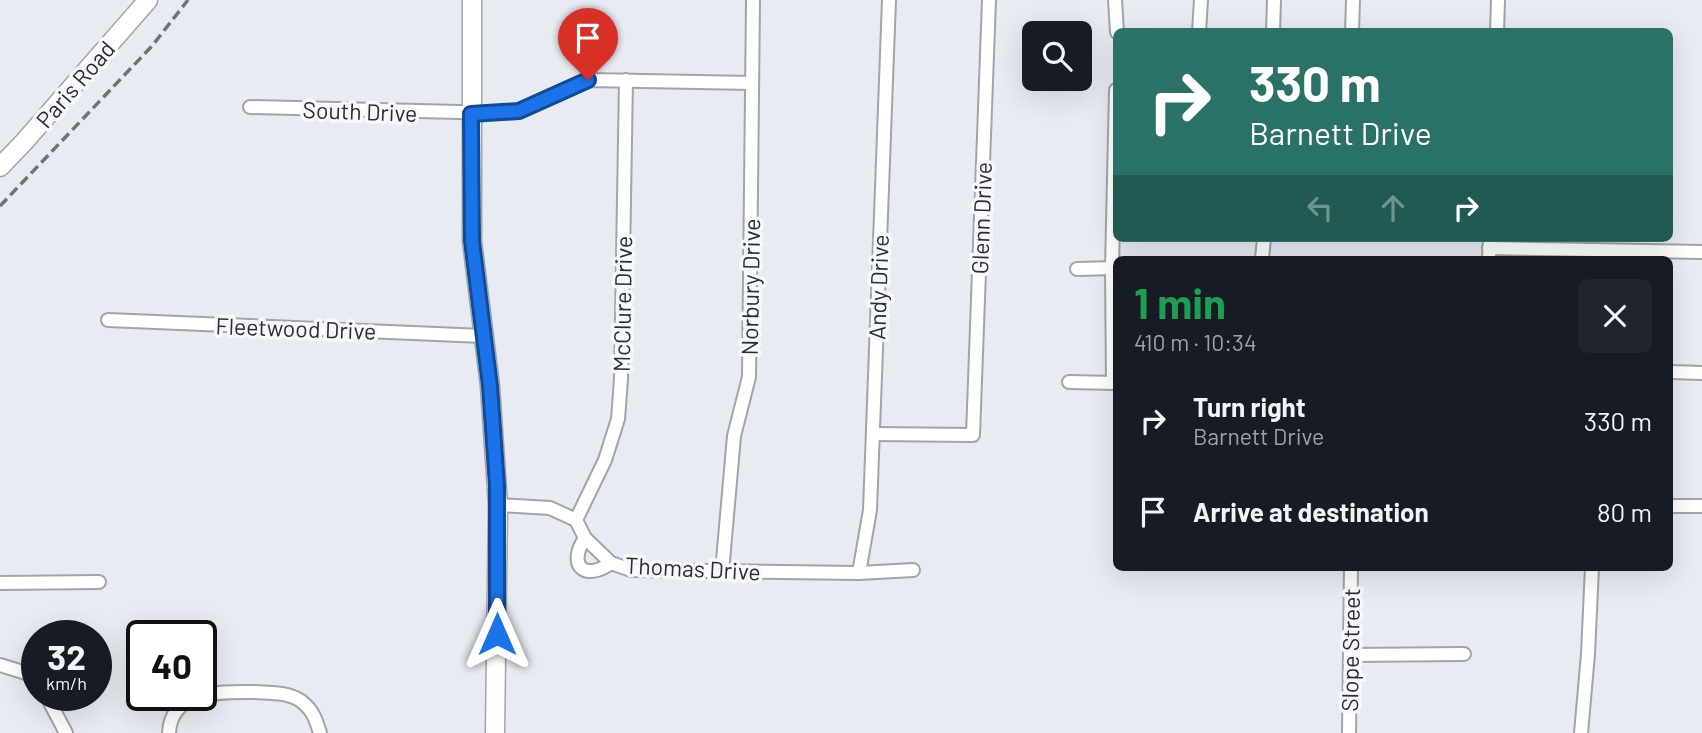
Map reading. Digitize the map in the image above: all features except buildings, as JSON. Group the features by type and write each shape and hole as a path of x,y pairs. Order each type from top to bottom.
{"street":[{"name":"Paris Road","path":"0,167 148,0"},
{"path":"472,0 472,241 490,386 498,505 495,733"},
{"name":"Norbury Drive","path":"722,572 734,436 749,377 753,0"},
{"name":"Andy Drive","path":"859,573 870,510 889,0"},
{"name":"Glenn Drive","path":"873,434 973,435 989,0"},
{"path":"1115,0 1117,28"},
{"path":"1199,28 1201,0"},
{"path":"1273,28 1274,0"},
{"path":"1352,28 1353,0"},
{"path":"1497,28 1498,0"},
{"name":"South Drive","path":"250,107 471,114 519,111 588,80 752,83"},
{"name":"McClure Drive","path":"576,520 606,460 618,419 626,80"},
{"path":"1489,248 1702,252"},
{"path":"1077,269 1113,268"},
{"name":"Fleetwood Drive","path":"108,320 483,336"},
{"path":"1673,372 1702,373"},
{"path":"1069,382 1113,383"},
{"path":"498,505 550,508 576,520"},
{"path":"1673,506 1702,506"},
{"name":"Thomas Drive","path":"576,520 585,538 611,563 631,570 859,573 913,570"},
{"path":"585,538 578,554 580,567 596,571 611,563"},
{"name":"Slope Street","path":"1349,733 1351,571"},
{"path":"1581,733 1592,571"},
{"path":"0,583 99,582"},
{"path":"1350,655 1464,654"},
{"path":"0,665 21,671"},
{"path":"169,733 169,725 176,710 190,700 206,693 235,692 290,695 315,715 320,733"},
{"path":"54,711 66,733"}],"railway":[{"path":"0,206 152,46 188,0"}],"route":[{"path":"497,634 498,505 490,386 472,241 471,114 519,111 588,80"}]}
